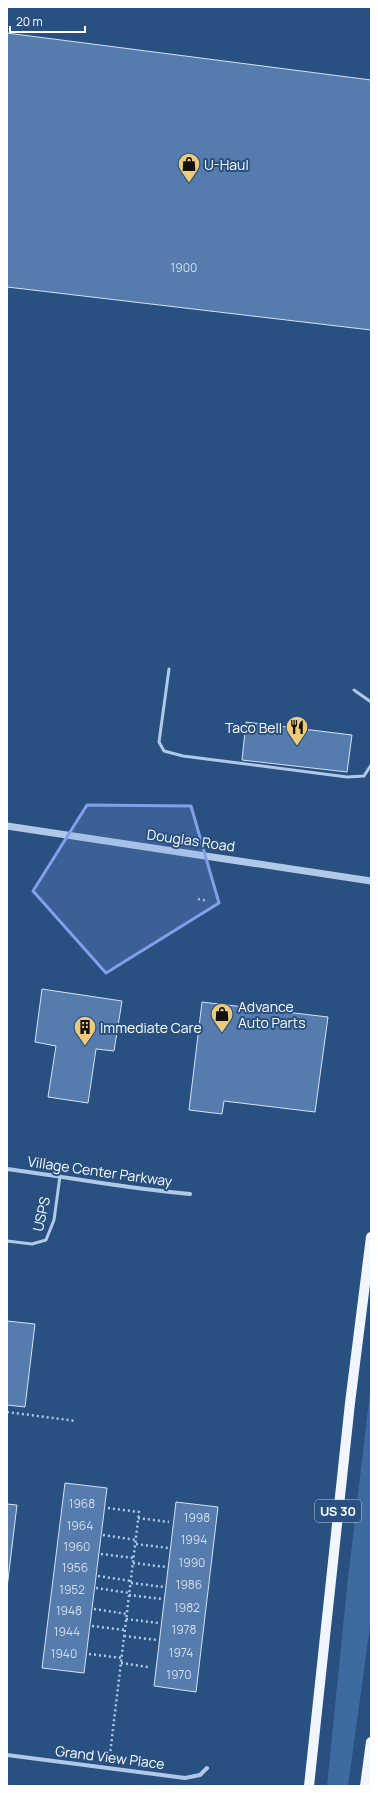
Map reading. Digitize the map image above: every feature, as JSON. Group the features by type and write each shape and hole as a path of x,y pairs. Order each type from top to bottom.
{"main road":[{"name":"US 30","path":"309,1786 350,1411 371,1237"},
{"path":"365,1786 371,1742"}],"street":[{"name":"Douglas Road","path":"7,826 371,881"},
{"name":"Village Center Parkway","path":"7,1169 153,1191 190,1194"},
{"name":"Grand View Place","path":"7,1755 185,1778 200,1775 207,1768"}],"lane":[{"path":"169,669 159,742 164,752 183,756 347,777 364,776 371,765"},
{"path":"354,690 371,702"},
{"name":"USPS","path":"7,1241 32,1244 46,1240 54,1220 60,1176"}],"path":[{"path":"198,899 208,901"},
{"path":"7,1412 76,1421"},
{"path":"108,1508 139,1512 112,1736"},
{"path":"138,1518 169,1522"},
{"path":"103,1535 136,1540"},
{"path":"136,1544 168,1548"},
{"path":"101,1554 134,1558"},
{"path":"133,1563 166,1567"},
{"path":"98,1576 164,1587"},
{"path":"96,1588 162,1599"},
{"path":"94,1609 127,1614"},
{"path":"126,1619 158,1623"},
{"path":"92,1626 125,1630"},
{"path":"124,1636 157,1640"},
{"path":"89,1654 122,1658"},
{"path":"121,1663 148,1667"}],"highlighted area":[{"path":"87,805 191,806 219,903 106,973 33,891"}],"shaded area":[{"path":"371,1384 371,1619 348,1786 327,1786 347,1587"}],"building":[{"name":"U-Haul","path":"7,33 371,80 371,330 7,287"},
{"name":"Taco Bell","path":"246,722 352,735 347,772 242,760"},
{"name":"Immediate Care","path":"42,989 122,1001 114,1051 96,1049 88,1103 48,1097 56,1046 35,1042"},
{"path":"202,1002 328,1017 315,1112 224,1101 222,1114 189,1110"},
{"path":"7,1321 35,1324 25,1407 7,1405"},
{"path":"65,1483 107,1488 84,1673 42,1668"},
{"path":"176,1502 218,1507 196,1692 154,1686"},
{"path":"7,1504 17,1505 7,1588"}],"place":[{"name":"U-Haul","path":"189,184"},
{"name":"Taco Bell","path":"297,746"},
{"name":"Advance Auto Parts","path":"222,1034"},
{"name":"Immediate Care","path":"85,1046"}]}
